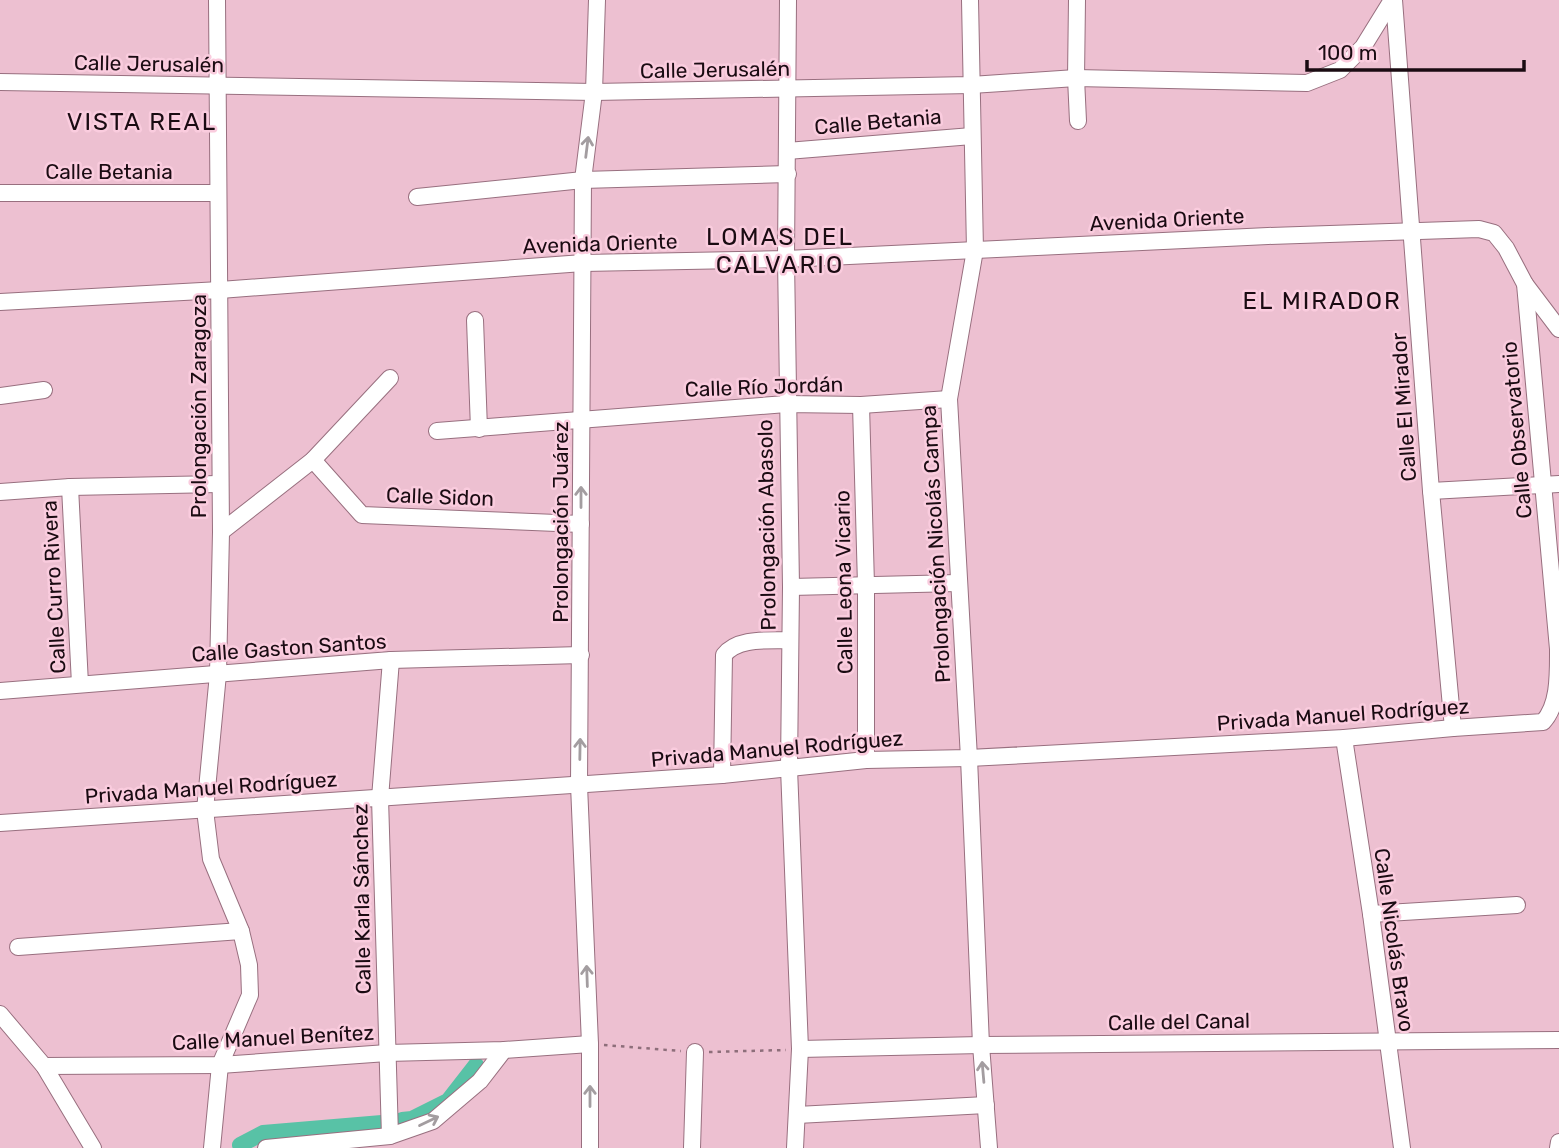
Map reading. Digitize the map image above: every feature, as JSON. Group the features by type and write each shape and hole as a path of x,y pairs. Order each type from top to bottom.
{"street":[{"name":"Prolongación Zaragoza","path":"212,1148 220,1065 250,995 249,965 241,931 211,859 205,810 218,674 221,532 217,0"},
{"name":"Prolongación Juárez","path":"590,1148 590,1044 579,786 582,655 583,180 594,92 597,0"},
{"name":"Prolongación Abasolo","path":"788,0 786,404 791,587 789,768 800,1049 795,1148"},
{"name":"Prolongación Nicolás Campa","path":"970,0 975,250 948,400 969,758 981,1045 989,1148"},
{"path":"1077,0 1078,121"},
{"name":"Calle Jerusalén","path":"0,82 594,92 971,85 1076,78 1307,83 1339,70 1355,55 1393,0"},
{"name":"Calle El Mirador","path":"1393,0 1413,231 1431,491 1453,728"},
{"name":"Calle Betania","path":"787,151 972,136"},
{"path":"417,197 583,180 788,174"},
{"name":"Calle Betania","path":"0,192 218,193"},
{"name":"Calle Observatorio","path":"1413,231 1479,229 1494,233 1506,248 1525,284 1551,485 1559,701 1554,714"},
{"name":"Avenida Oriente","path":"0,302 220,290 583,264 786,259 1413,231"},
{"path":"1525,284 1559,329"},
{"path":"475,320 479,429"},
{"path":"221,532 313,460 390,378"},
{"path":"0,396 44,390"},
{"name":"Calle Río Jordán","path":"437,431 786,404 861,405 948,400"},
{"name":"Calle Leona Vicario","path":"861,405 866,585 866,760"},
{"name":"Calle Sidon","path":"313,460 362,515 581,524"},
{"path":"0,492 70,487 219,484"},
{"path":"1431,491 1551,485"},
{"name":"Calle Curro Rivera","path":"70,487 80,684"},
{"path":"791,587 958,583"},
{"path":"722,775 724,655 739,644 790,640"},
{"name":"Calle Gaston Santos","path":"0,691 391,660 582,655"},
{"name":"Calle Karla Sánchez","path":"390,1136 380,798 391,660"},
{"name":"Privada Manuel Rodríguez","path":"0,823 579,786 866,760 969,758 1344,738 1543,722 1554,714"},
{"name":"Calle Nicolás Bravo","path":"1344,738 1402,1148"},
{"path":"1371,914 1517,905"},
{"path":"18,947 241,931"},
{"path":"0,1013 44,1066 93,1148"},
{"name":"Calle del Canal","path":"800,1049 1559,1041"},
{"path":"266,1148 390,1136 433,1121 480,1081 504,1051 590,1044"},
{"name":"Calle Manuel Benítez","path":"44,1066 220,1065 387,1054 504,1051"},
{"path":"692,1148 695,1052"},
{"path":"797,1115 986,1105"},
{"path":"1558,1148 1559,1142"}],"waterway":[{"path":"402,1120 412,1119 448,1101 476,1065"},
{"path":"240,1145 263,1133 382,1123"}],"district":[{"name":"VISTA REAL","path":"142,122"},
{"name":"LOMAS DEL CALVARIO","path":"780,251"},
{"name":"EL MIRADOR","path":"1322,301"}]}
